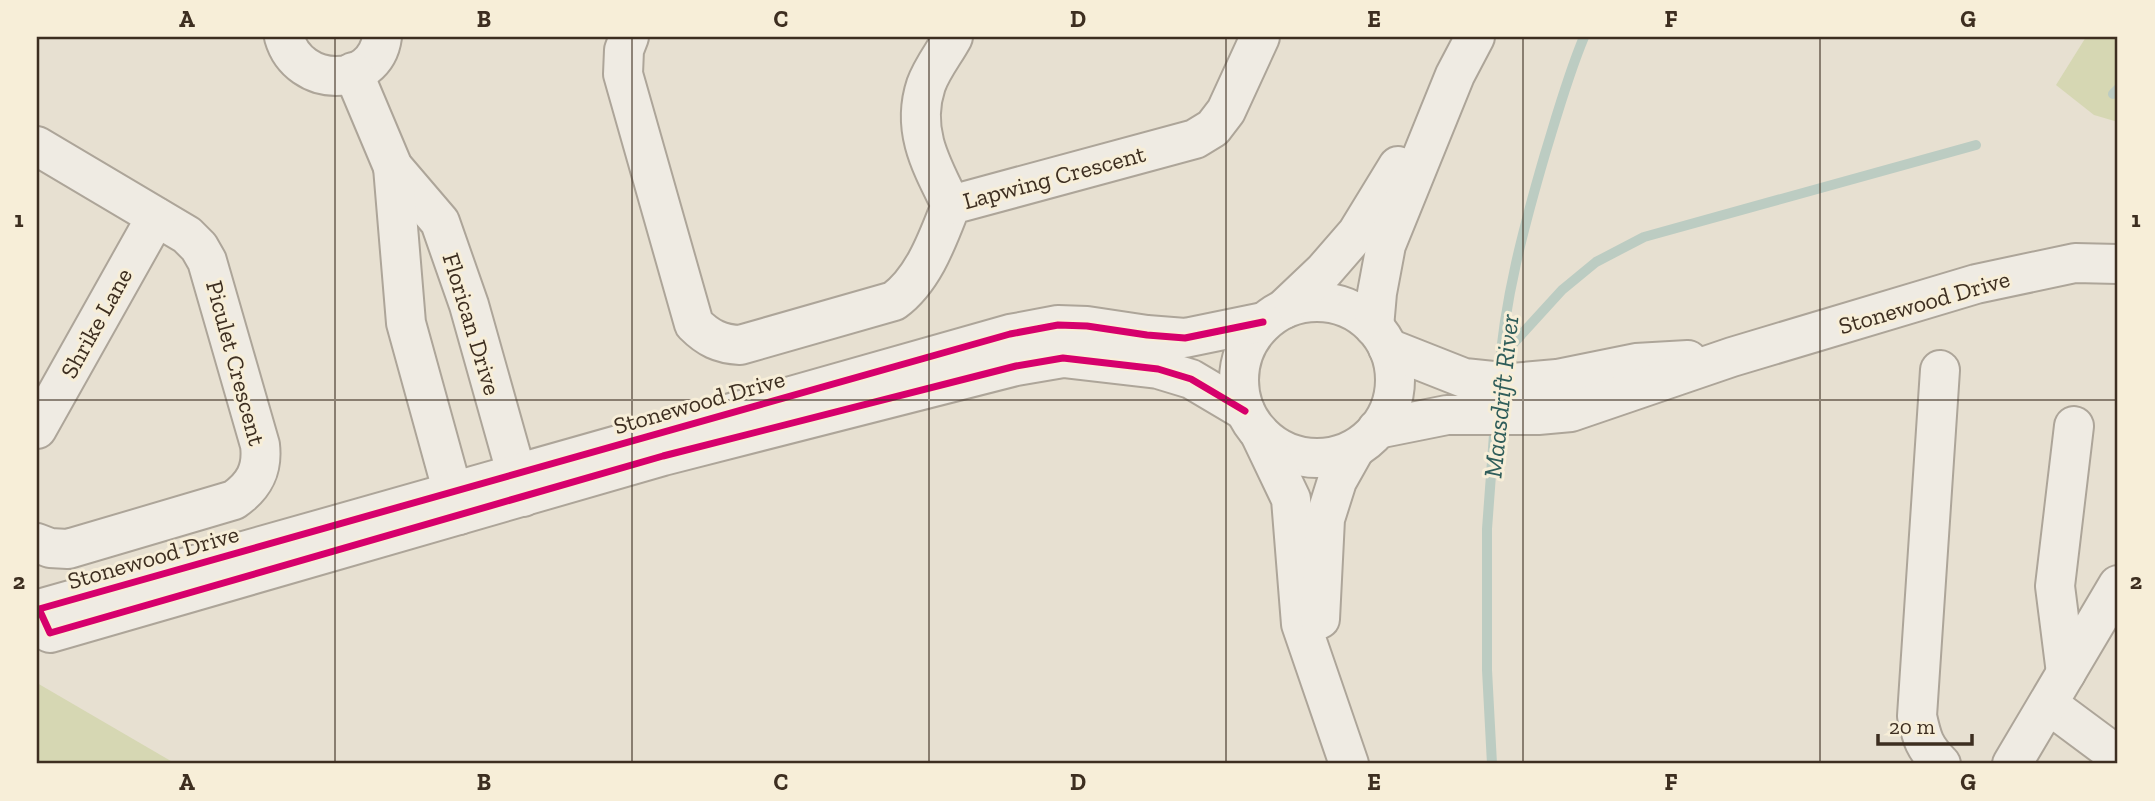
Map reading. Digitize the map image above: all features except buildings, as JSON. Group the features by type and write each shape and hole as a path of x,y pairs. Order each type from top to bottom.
{"street":[{"path":"284,37 293,56 312,72 328,76 345,75 361,69 373,57 382,37"},
{"name":"Lapwing Crescent","path":"629,37 624,50 623,74 694,324 712,339 740,345 894,301 914,281 937,241 951,205 1195,139 1213,128 1226,111 1260,37"},
{"path":"951,205 930,163 920,130 926,84 953,37"},
{"path":"1349,764 1301,624 1291,499 1252,422 1239,388 1240,364 1248,341 1324,271 1357,233 1455,75 1475,37"},
{"name":"Florican Drive","path":"353,72 393,167 440,222 469,305 520,485"},
{"path":"1381,337 1377,293 1386,245 1455,75"},
{"name":"Piculet Crescent","path":"37,146 187,235 199,247 207,261 260,445 260,469 246,492 234,500 68,548 50,548 37,542"},
{"name":"Florican Drive","path":"393,167 406,323 456,503"},
{"name":"Shrike Lane","path":"37,429 156,217"},
{"name":"Stonewood Drive","path":"1366,439 1447,415 1463,415 1539,398 1636,363 1732,357 1976,284 2076,263 2118,264"},
{"path":"1274,315 1308,302 1332,303 1355,312 1381,337 1393,359 1395,383 1389,412 1366,439 1337,481 1325,519 1320,620 1324,690"},
{"name":"Stonewood Drive","path":"456,503 50,633 39,609 520,485 1010,334 1058,325 1185,338 1274,315"},
{"name":"Stonewood Drive","path":"1381,337 1464,378 1512,383 1539,398"},
{"name":"Stonewood Drive","path":"520,485 703,445 1003,369 1063,358 1158,369 1191,379 1252,422"},
{"path":"1940,370 1917,716 1922,741 1941,764"},
{"path":"1252,422 1278,447 1301,455 1325,457 1366,439"},
{"path":"2074,426 2055,586 2057,688 2118,756"},
{"path":"2012,764 2118,585"}],"green space":[{"path":"2086,37 2118,37 2118,122 2094,115 2056,85"},
{"path":"37,683 176,764 37,764"}],"waterway":[{"name":"Maasdrift River","path":"1499,375 1505,319 1523,236 1558,110 1584,37"},
{"path":"2113,94 2118,89"},
{"path":"1500,358 1562,290 1596,262 1644,237 1976,145"},
{"name":"Maasdrift River","path":"1492,764 1487,670 1487,529 1495,421"}],"cycle path":[{"path":"1245,411 1191,379 1158,369 1063,358 1016,366 663,456 50,633 39,609 1010,334 1058,325 1185,338 1263,322"}]}
